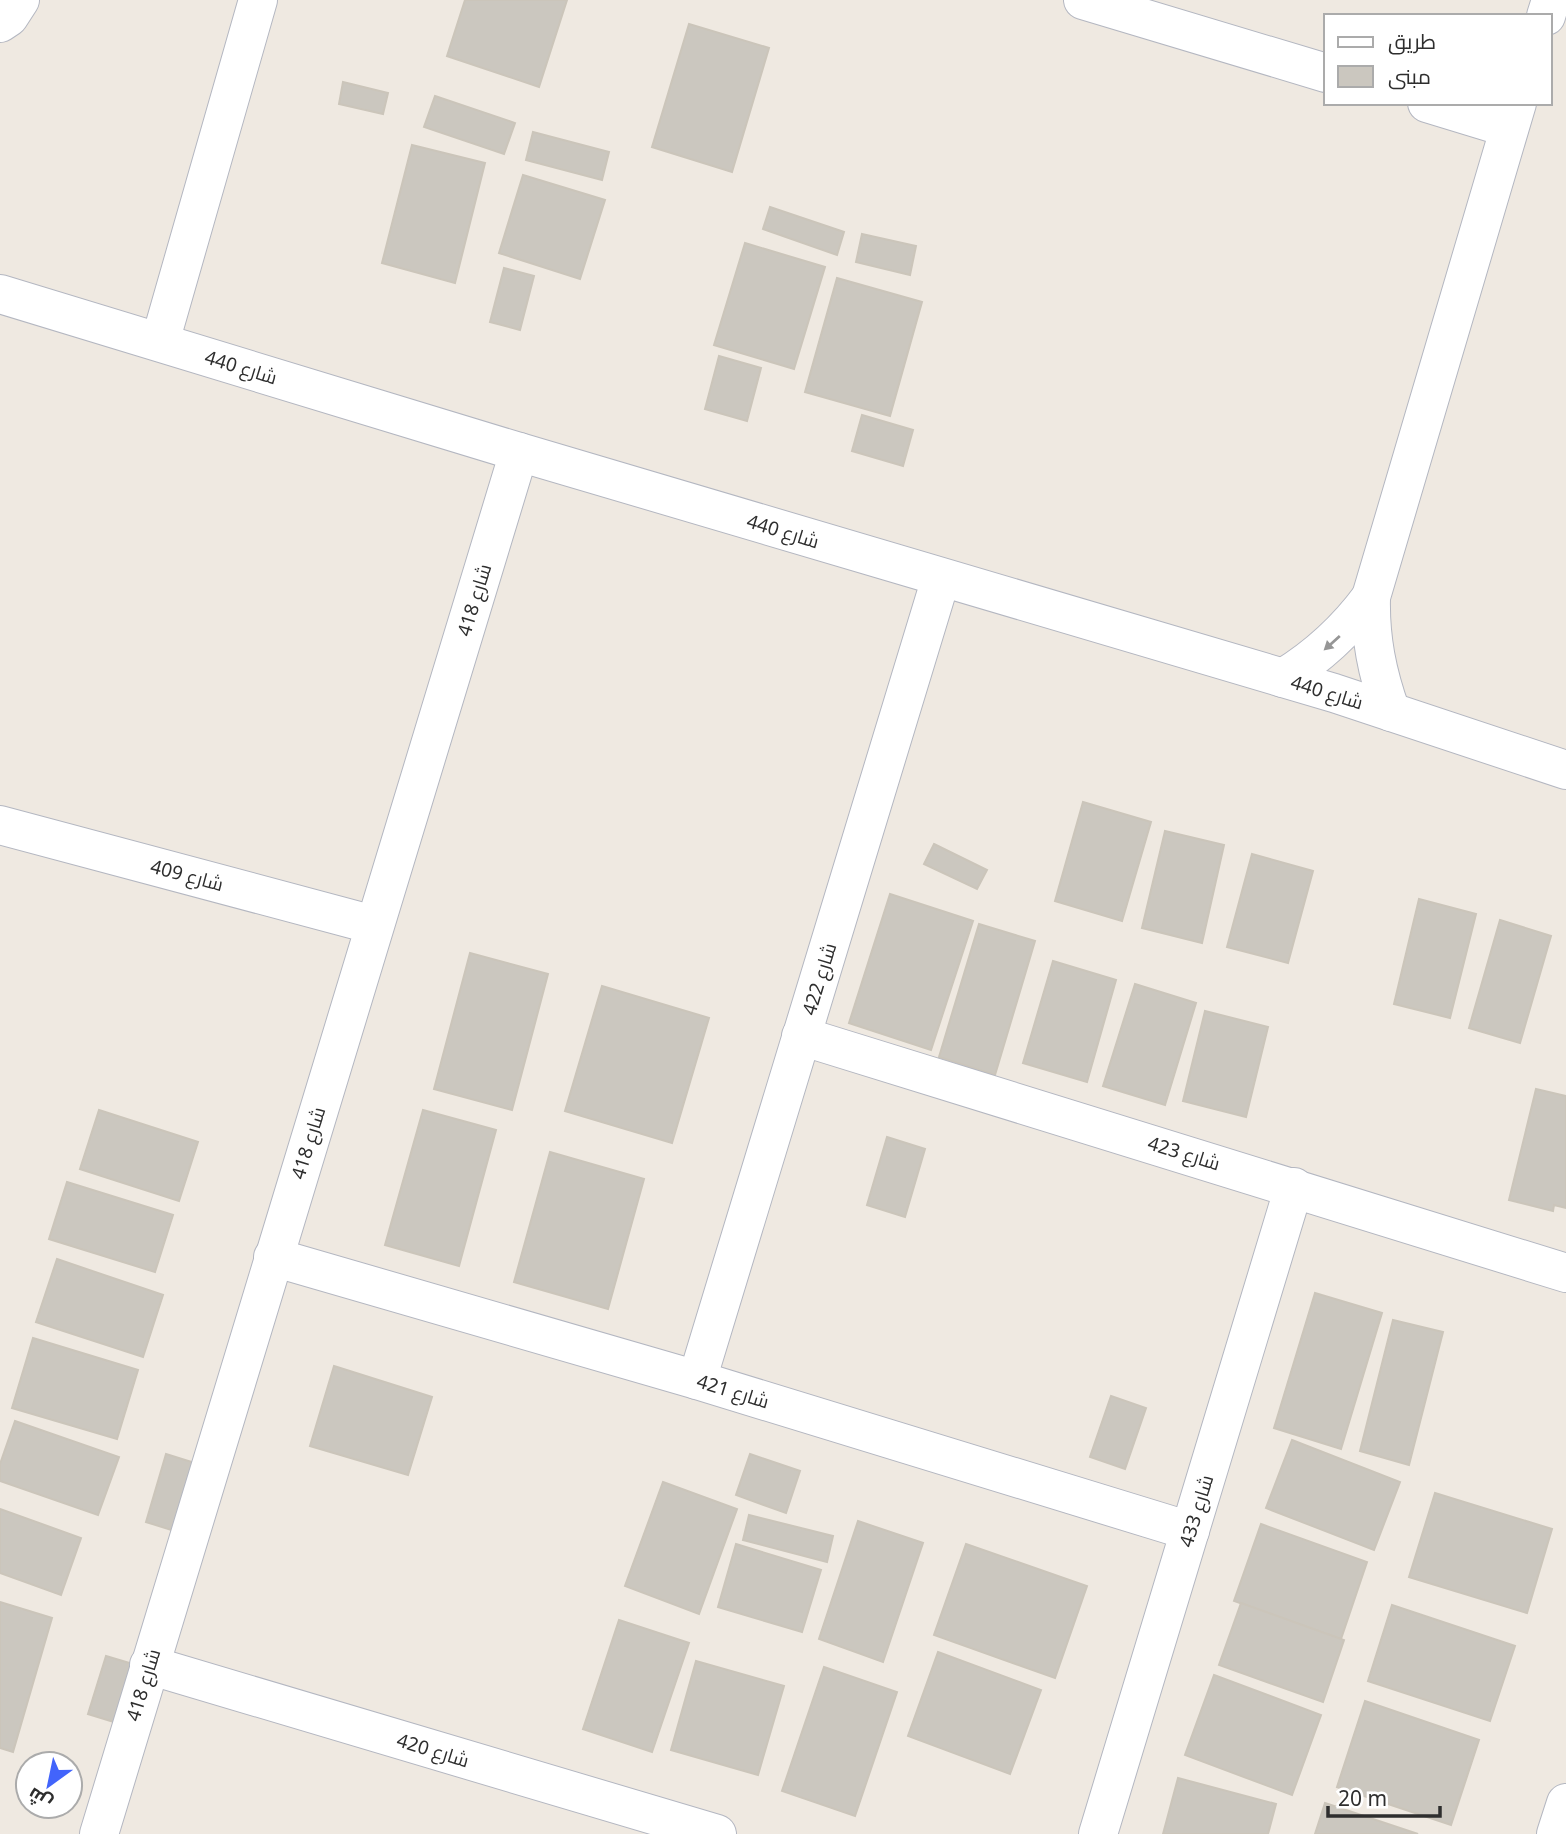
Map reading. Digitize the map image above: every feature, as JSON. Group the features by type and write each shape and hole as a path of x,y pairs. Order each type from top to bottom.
{"street":[{"path":"0,23 9,18 20,0"},
{"path":"160,342 258,0"},
{"path":"1083,0 1324,72"},
{"path":"1391,712 1374,656 1370,627 1371,597 1513,116 1440,105"},
{"name":"شارع 440","path":"0,294 519,452 1283,678 1566,770"},
{"name":"شارع 418","path":"99,1834 519,452"},
{"name":"شارع 422","path":"697,1380 941,578"},
{"path":"1283,678 1333,644 1371,597"},
{"name":"شارع 409","path":"0,825 374,925"},
{"name":"شارع 423","path":"801,1036 1566,1273"},
{"name":"شارع 433","path":"1098,1834 1294,1187"},
{"name":"شارع 421","path":"273,1257 697,1380 1190,1531"},
{"name":"شارع 420","path":"149,1665 717,1834"},
{"path":"1556,1834 1566,1803"}],"building":[{"path":"465,0 567,0 539,87 447,56"},
{"path":"689,24 769,48 732,172 652,147"},
{"path":"343,82 388,93 383,114 339,104"},
{"path":"435,96 515,123 504,154 424,127"},
{"path":"533,132 609,152 602,180 526,160"},
{"path":"412,145 485,163 455,283 382,263"},
{"path":"523,175 605,200 580,279 499,253"},
{"path":"770,207 844,232 837,255 763,229"},
{"path":"862,234 916,246 910,275 856,262"},
{"path":"745,243 825,267 794,369 714,345"},
{"path":"504,268 534,276 520,330 490,322"},
{"path":"837,278 922,302 890,416 805,392"},
{"path":"719,356 761,368 747,421 705,409"},
{"path":"862,415 913,430 903,466 852,451"},
{"path":"1083,802 1151,822 1122,921 1055,901"},
{"path":"1165,831 1224,845 1202,943 1142,928"},
{"path":"934,844 987,870 977,889 924,864"},
{"path":"1252,854 1313,871 1288,963 1227,947"},
{"path":"890,894 973,921 931,1050 849,1023"},
{"path":"1419,899 1476,914 1450,1018 1394,1004"},
{"path":"1500,920 1551,936 1520,1043 1469,1028"},
{"path":"979,924 1035,941 995,1075 939,1057"},
{"path":"470,953 548,974 512,1110 434,1089"},
{"path":"1053,961 1116,980 1087,1082 1023,1063"},
{"path":"1135,984 1196,1003 1165,1105 1103,1086"},
{"path":"602,986 709,1018 672,1143 565,1111"},
{"path":"1205,1011 1268,1027 1246,1117 1183,1101"},
{"path":"1536,1089 1566,1096 1566,1208 1554,1205 1553,1211 1509,1200"},
{"path":"99,1110 198,1142 179,1201 80,1169"},
{"path":"423,1110 496,1130 459,1266 385,1245"},
{"path":"887,1137 925,1149 905,1217 867,1205"},
{"path":"550,1152 644,1179 608,1309 514,1282"},
{"path":"67,1182 173,1215 155,1272 49,1239"},
{"path":"57,1259 163,1295 143,1357 36,1322"},
{"path":"1315,1293 1382,1313 1341,1449 1274,1428"},
{"path":"1393,1320 1443,1332 1409,1465 1360,1451"},
{"path":"33,1338 138,1370 117,1439 12,1408"},
{"path":"334,1366 432,1397 408,1475 310,1446"},
{"path":"1111,1396 1146,1408 1125,1469 1090,1457"},
{"path":"15,1421 119,1457 98,1515 0,1481 0,1464"},
{"path":"1292,1440 1400,1482 1374,1550 1266,1508"},
{"path":"166,1454 201,1465 181,1533 146,1522"},
{"path":"750,1454 800,1471 786,1513 736,1495"},
{"path":"663,1482 737,1509 699,1614 625,1586"},
{"path":"1435,1493 1552,1529 1527,1613 1409,1577"},
{"path":"0,1509 81,1538 61,1595 0,1573"},
{"path":"749,1515 833,1536 827,1562 743,1540"},
{"path":"858,1521 923,1543 883,1662 819,1639"},
{"path":"1261,1524 1367,1562 1341,1639 1234,1601"},
{"path":"736,1544 821,1570 802,1632 718,1607"},
{"path":"966,1544 1087,1586 1055,1678 934,1635"},
{"path":"0,1602 52,1618 13,1752 0,1748"},
{"path":"1241,1603 1344,1640 1323,1702 1219,1665"},
{"path":"1392,1605 1515,1646 1490,1721 1368,1681"},
{"path":"619,1620 689,1643 652,1752 583,1729"},
{"path":"938,1652 1041,1690 1010,1774 908,1736"},
{"path":"106,1656 136,1665 117,1723 88,1714"},
{"path":"696,1661 784,1686 758,1775 671,1750"},
{"path":"824,1667 897,1692 855,1816 782,1791"},
{"path":"1214,1675 1321,1715 1292,1795 1185,1755"},
{"path":"1365,1701 1479,1740 1451,1825 1337,1787"},
{"path":"1178,1778 1276,1804 1268,1834 1163,1834"},
{"path":"1325,1803 1418,1834 1315,1834"}]}
